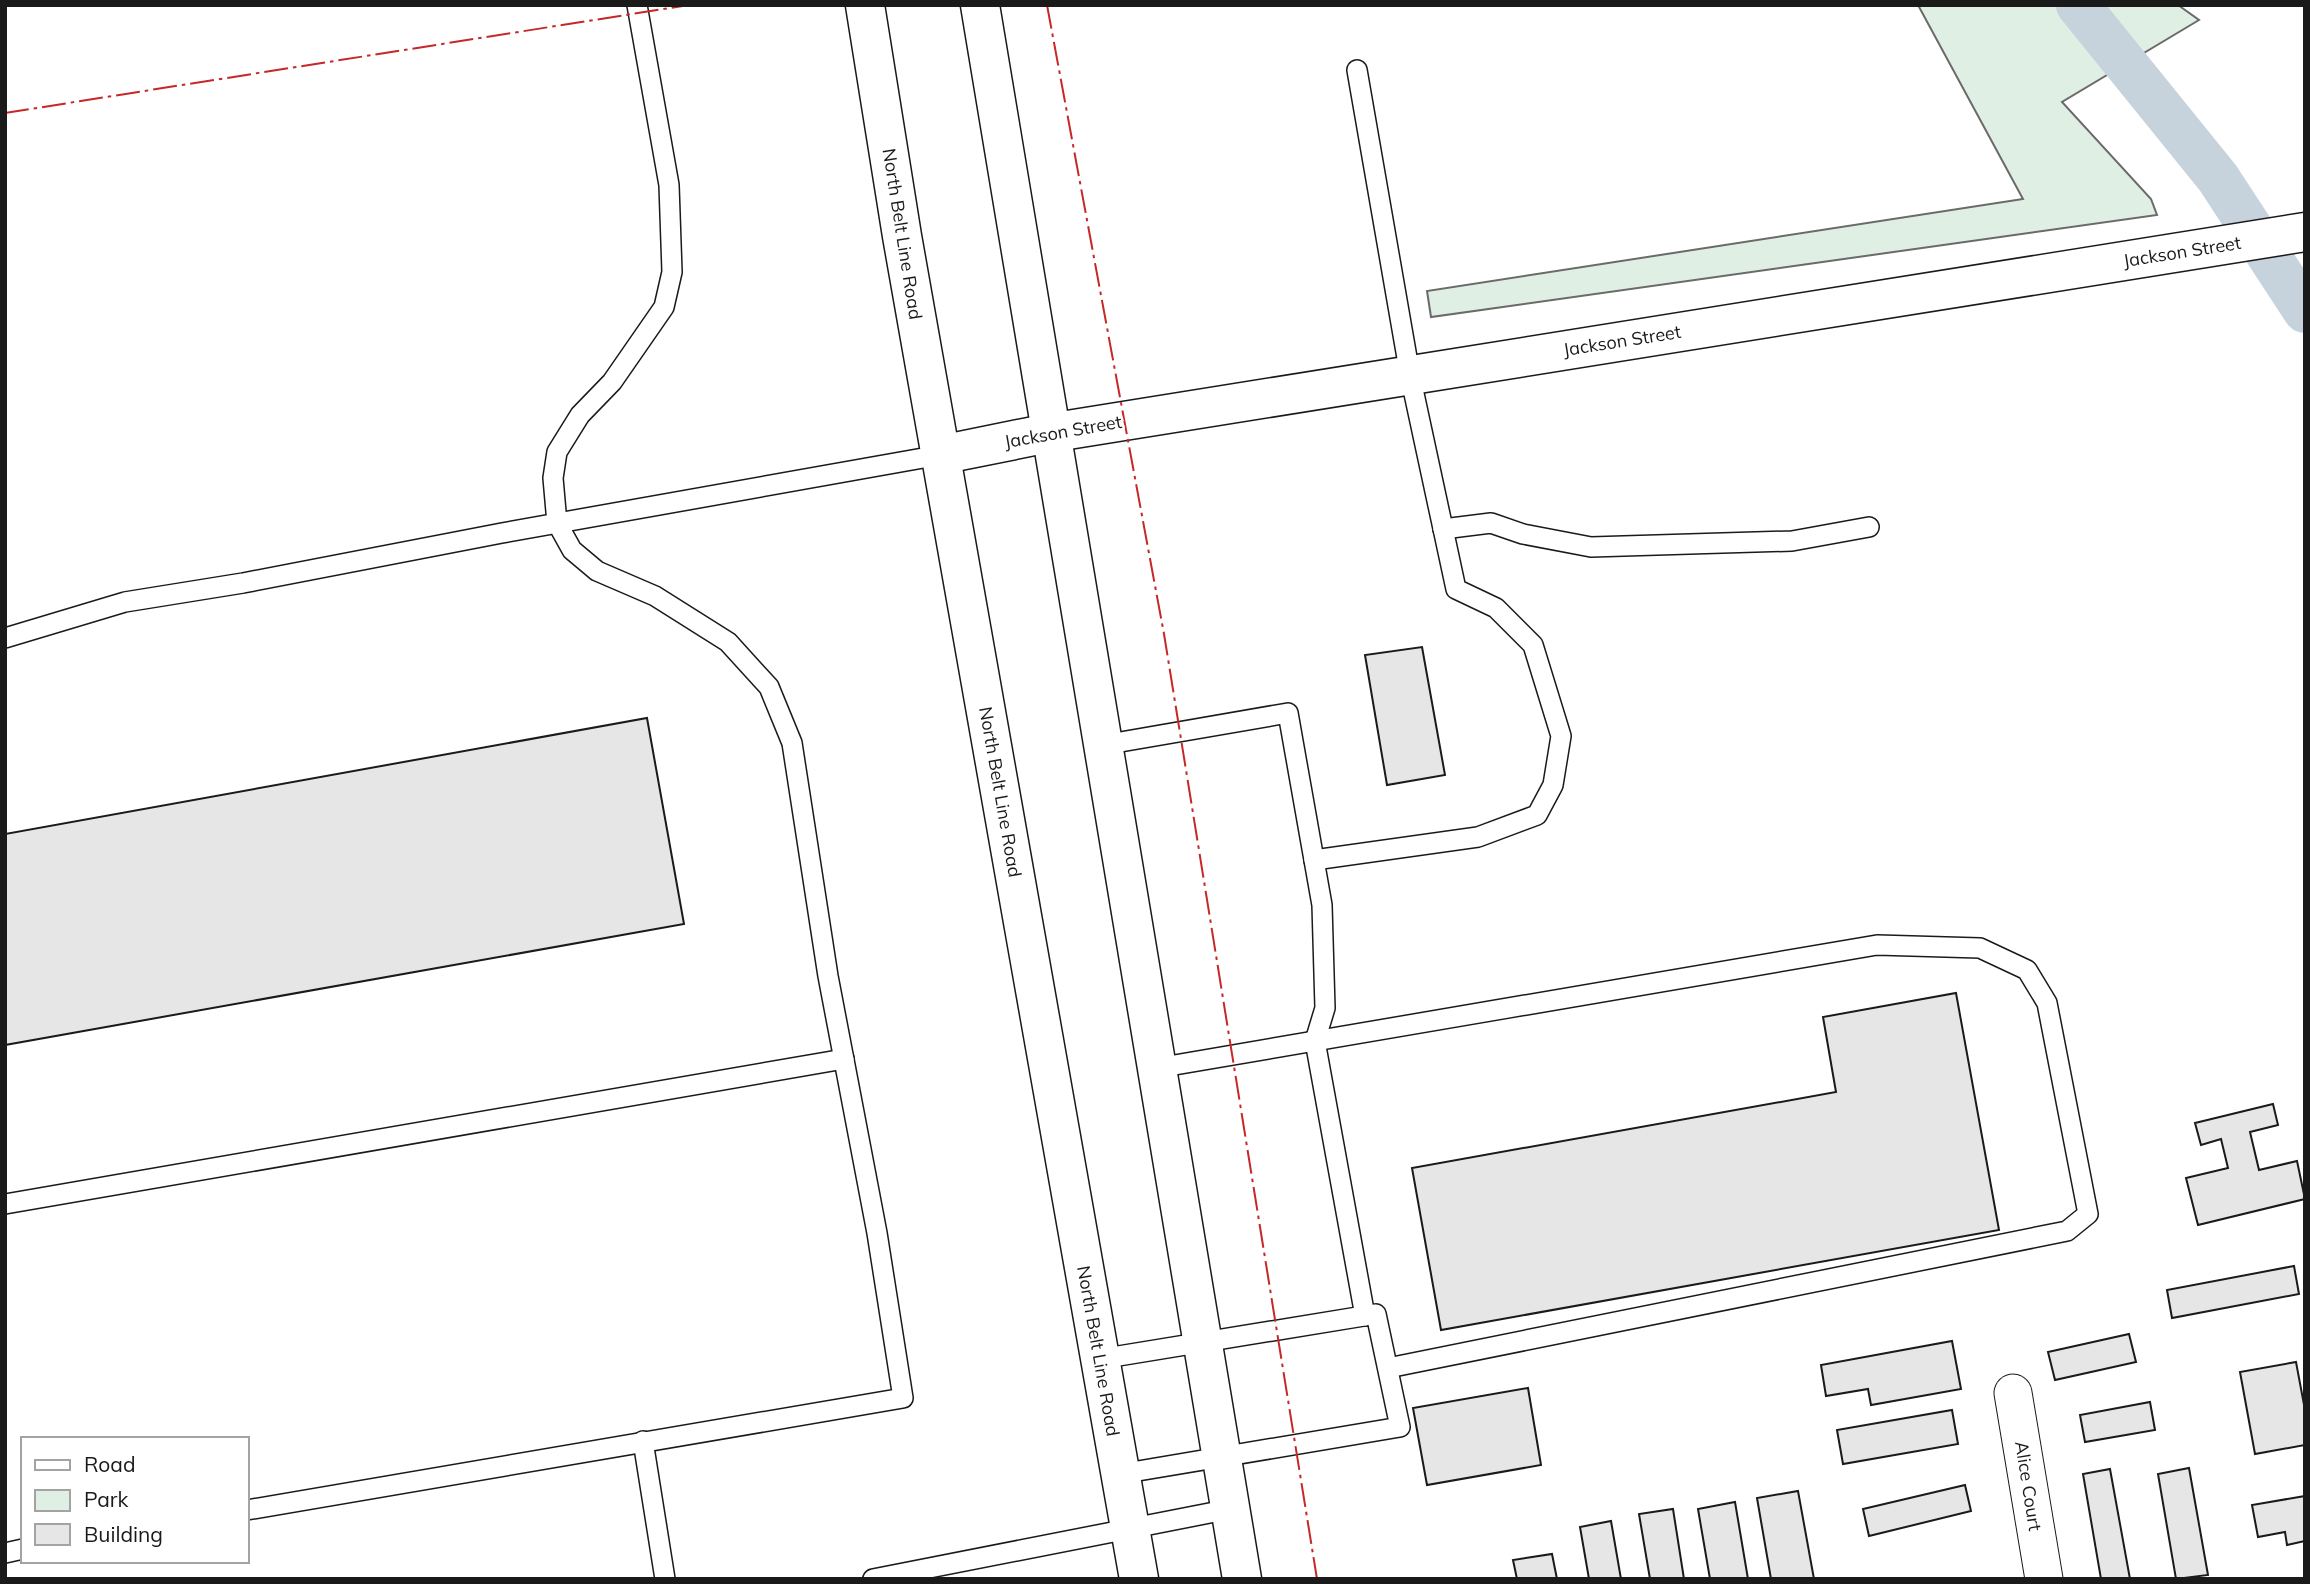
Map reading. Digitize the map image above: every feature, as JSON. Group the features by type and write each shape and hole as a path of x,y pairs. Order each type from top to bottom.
{"main road":[{"name":"North Belt Line Road","path":"865,5 940,455 1139,1579"},
{"path":"980,5 1049,433 1242,1579"},
{"name":"Jackson Street","path":"940,455 1049,433 2305,232"}],"street":[{"name":"Alice Court","path":"2013,1393 2044,1579"}],"lane":[{"path":"248,1510 903,1398 792,743 769,687 728,642 655,596 597,571 572,550 557,523 553,478 557,452 580,415 612,382 664,307 672,272 669,184 636,5"},
{"path":"1314,860 1478,837 1537,815 1553,785 1561,736 1533,645 1496,608 1456,589 1410,375 1357,69"},
{"path":"5,638 125,602 243,583 557,523 940,455"},
{"path":"1443,529 1490,523 1523,534 1591,547 1792,541 1869,527"},
{"path":"1103,745 1288,713 1322,905 1325,1008 1315,1041 1366,1316"},
{"path":"1157,1068 1877,945 1980,948 2027,970 2047,1003 2088,1214 2067,1231 1388,1368"},
{"path":"5,1203 844,1059"},
{"path":"1100,1359 1377,1314 1400,1427 1120,1474"},
{"path":"643,1441 664,1579"},
{"path":"873,1579 968,1570 1129,1527 1230,1509"}],"green space":[{"path":"1918,5 2178,5 2199,20 2062,102 2151,199 2157,215 1431,317 1427,291 2023,199"}],"building":[{"path":"1422,647 1445,775 1387,785 1365,655"},
{"path":"647,718 684,924 5,1045 5,834"},
{"path":"1956,993 1999,1230 1441,1330 1412,1168 1836,1092 1823,1017"},
{"path":"2273,1104 2278,1125 2250,1132 2259,1170 2297,1161 2305,1199 2198,1225 2186,1178 2228,1168 2221,1139 2201,1145 2195,1123"},
{"path":"2294,1266 2299,1294 2172,1318 2167,1290"},
{"path":"2129,1334 2136,1362 2055,1380 2048,1352"},
{"path":"1952,1341 1961,1389 1871,1405 1868,1389 1826,1396 1821,1365"},
{"path":"2296,1362 2305,1410 2305,1445 2255,1454 2240,1372"},
{"path":"1528,1388 1541,1465 1427,1485 1413,1408"},
{"path":"2150,1402 2155,1430 2085,1442 2080,1415"},
{"path":"1952,1410 1958,1444 1843,1464 1837,1430"},
{"path":"2189,1468 2208,1575 2176,1579 2158,1474"},
{"path":"2110,1469 2130,1579 2101,1579 2083,1474"},
{"path":"1965,1485 1971,1511 1869,1536 1863,1509"},
{"path":"1798,1491 1814,1579 1771,1579 1757,1498"},
{"path":"2305,1496 2305,1541 2287,1545 2285,1532 2258,1537 2252,1505"},
{"path":"1735,1502 1748,1579 1710,1579 1698,1509"},
{"path":"1673,1509 1684,1579 1650,1579 1639,1514"},
{"path":"1611,1521 1621,1579 1589,1579 1580,1527"},
{"path":"1552,1554 1557,1579 1517,1579 1513,1560"}],"waterway":[{"path":"2078,5 2218,178 2305,311"}],"power":[{"path":"5,113 689,5"},
{"path":"1047,5 1164,634 1317,1579"}]}
